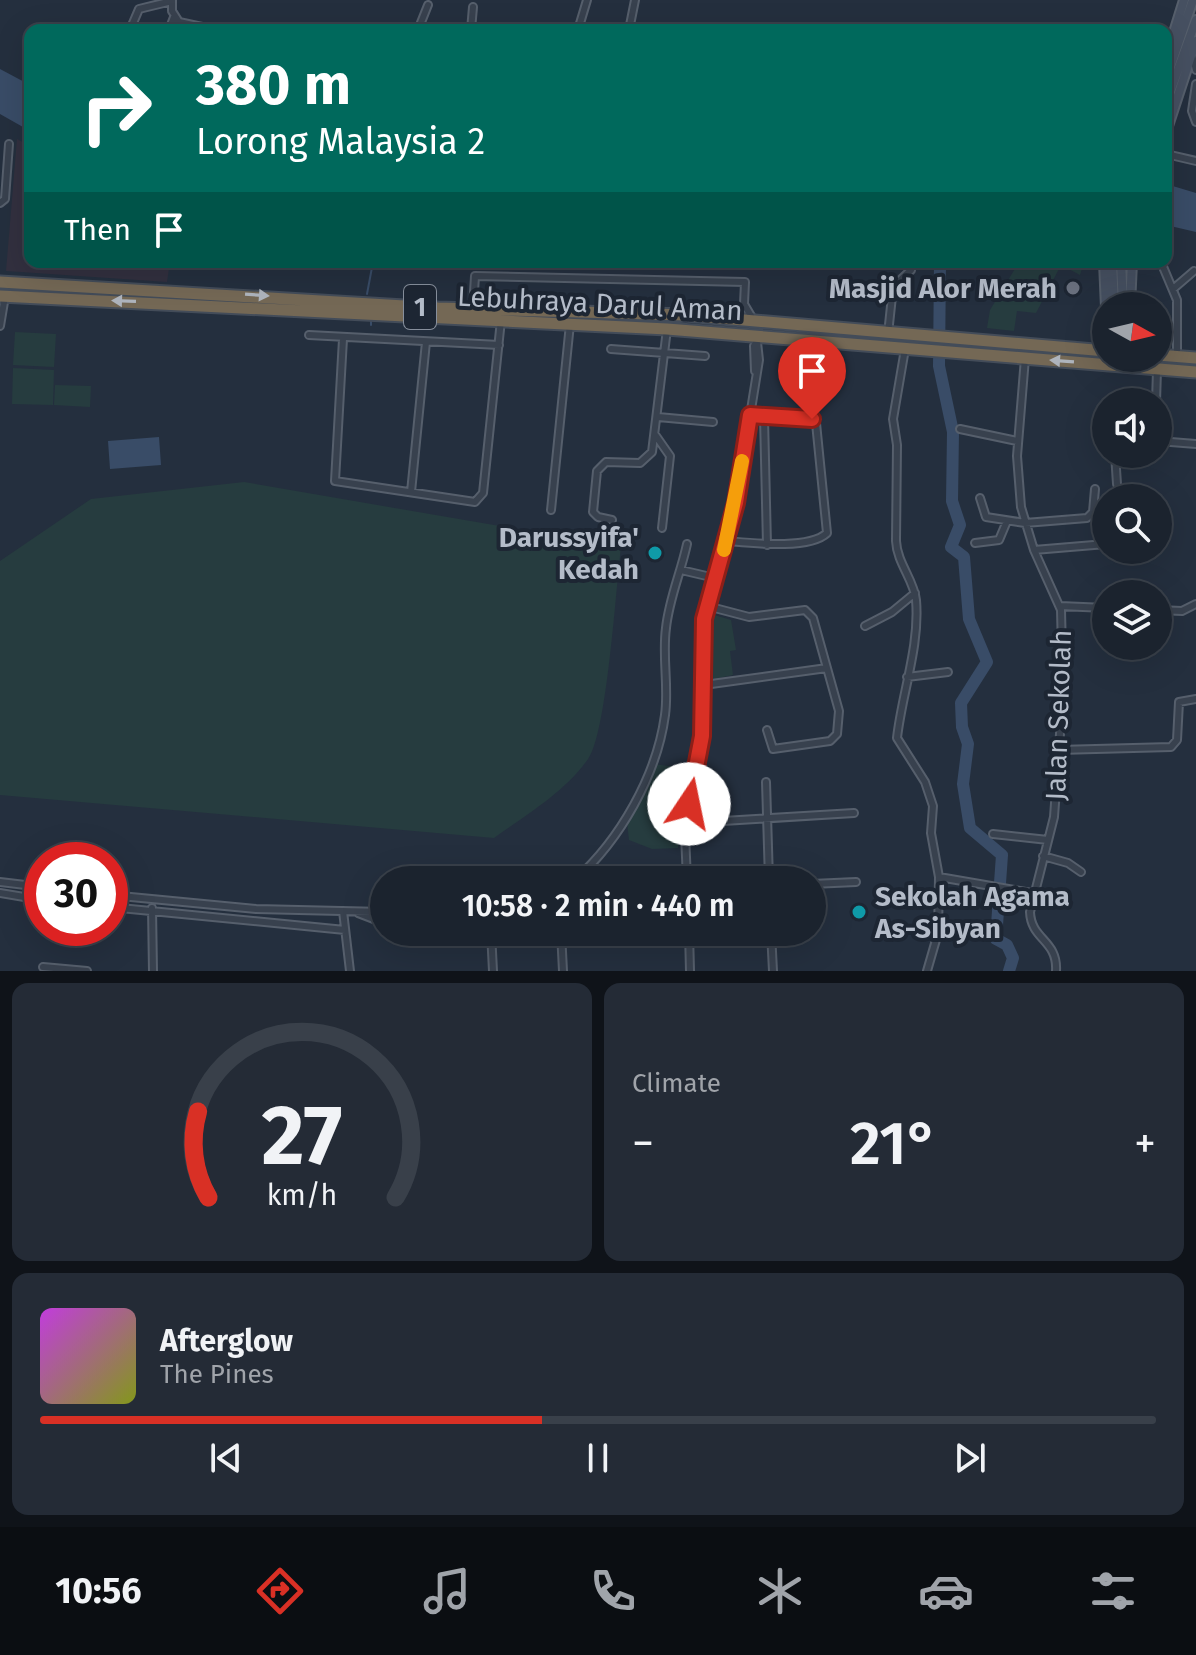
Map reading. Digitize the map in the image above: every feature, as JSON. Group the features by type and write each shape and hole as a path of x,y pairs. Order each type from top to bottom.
{"highway":[{"name":"Lebuhraya Darul Aman","path":"0,282 717,318 1092,348"},
{"path":"190,290 208,303 230,293"},
{"name":"Lebuhraya Darul Aman","path":"2,296 208,303 667,329 1092,364"},
{"path":"717,318 758,337 798,324"},
{"path":"1172,356 1196,358"},
{"name":"Lebuhraya Darul Aman","path":"1172,371 1196,372"}],"street":[{"path":"133,24 139,9 172,0 174,17 171,24"},
{"path":"580,24 587,0"},
{"path":"630,24 635,0"},
{"path":"1172,39 1184,0"},
{"path":"1172,70 1193,0"},
{"path":"420,24 428,5"},
{"path":"472,24 473,7"},
{"path":"174,17 186,24"},
{"path":"1172,73 1196,20"},
{"path":"1172,114 1196,41"},
{"path":"1192,55 1196,67"},
{"path":"1196,84 1192,111 1196,122"},
{"path":"0,203 5,199 9,144"},
{"path":"1172,155 1196,161"},
{"path":"1104,268 1105,292"},
{"path":"1112,268 1113,292"},
{"path":"1121,268 1122,292"},
{"path":"1131,292 1132,268"},
{"path":"1164,268 1177,307 1177,357"},
{"path":"888,334 893,287 911,270"},
{"path":"1173,289 1194,271"},
{"path":"473,308 475,276 745,282 744,304 754,321"},
{"path":"0,326 2,296"},
{"path":"343,339 334,478 338,483 480,500 501,320"},
{"path":"551,510 570,324"},
{"path":"612,520 598,517 593,512 599,467 606,462 645,461 652,452 667,329"},
{"path":"309,335 499,345"},
{"path":"687,866 687,817 702,736 703,633 707,606 727,541 750,415 758,337"},
{"path":"411,492 426,342"},
{"path":"611,349 705,356"},
{"path":"905,349 893,419 897,445 896,541 897,554 915,593 916,623 898,742 931,796 932,849 939,877 938,939 927,971"},
{"name":"Jalan Sekolah","path":"1025,358 1017,441 1025,523 1060,606 1063,692 1056,796 1048,840 1032,893 1032,925 1054,951 1056,971"},
{"path":"727,541 767,545 822,538 829,525 816,423 808,418 750,415"},
{"path":"658,417 713,422"},
{"path":"764,417 767,545"},
{"path":"960,429 1017,441"},
{"path":"656,436 670,456 662,528"},
{"path":"1172,442 1196,444"},
{"path":"1116,468 1117,484"},
{"path":"980,498 986,517 1007,521 1025,523 1087,518 1092,513"},
{"path":"975,543 999,540 1007,521"},
{"path":"588,866 624,821 656,751 665,714 666,628 687,544"},
{"path":"1034,550 1092,545"},
{"path":"681,570 715,578"},
{"path":"865,626 892,612 915,593"},
{"path":"1172,611 1182,611 1196,604"},
{"path":"707,606 749,617 809,611 840,719 834,738 773,749 767,730"},
{"path":"1060,606 1092,607"},
{"path":"704,685 827,668"},
{"path":"907,677 948,672"},
{"path":"1058,750 1171,747 1177,740 1179,702 1196,699"},
{"path":"766,782 769,866"},
{"path":"687,817 713,821 767,820 854,813"},
{"path":"993,834 1048,840"},
{"path":"1043,856 1068,863 1081,872"},
{"path":"939,877 1032,893"},
{"path":"0,882 24,885"},
{"path":"826,883 856,882"},
{"path":"0,893 24,898"},
{"path":"128,897 370,912"},
{"path":"152,900 153,971"},
{"path":"128,909 345,930"},
{"path":"343,911 350,971"},
{"path":"355,912 370,918"},
{"path":"492,946 493,971"},
{"path":"562,946 563,971"},
{"path":"689,946 690,971"},
{"path":"772,946 773,971"},
{"path":"43,967 87,971"}],"shaded area":[{"path":"17,139 24,143 24,268 169,268 167,282 6,271"}],"green space":[{"path":"1015,268 1059,268 1036,313 1017,311 1014,331 987,328 990,310"},
{"path":"1067,268 1082,268 1080,275"},
{"path":"15,332 56,334 54,367 13,365"},
{"path":"13,368 54,370 53,405 12,404"},
{"path":"55,385 91,386 90,407 54,405"},
{"path":"244,482 621,547 600,721 595,744 579,771 544,802 494,838 0,795 0,561 91,499"},
{"path":"711,614 731,620 736,650 730,651 733,675 714,679 708,672"},
{"path":"653,764 692,769 680,811 678,848 652,849 629,840 627,822"}],"water":[{"path":"0,69 24,82 24,128 0,114"},
{"path":"1172,186 1196,193 1196,232 1172,226"},
{"path":"159,437 161,465 110,469 108,441"}],"waterway":[{"path":"367,294 372,268"},
{"path":"940,268 939,366 953,432 952,501 960,525 951,547 964,557 969,619 987,662 961,703 962,727 968,744 963,784 970,828 1002,855 996,939 1007,945 1013,958 1009,971"}],"slow traffic":[{"path":"724,550 736,503 742,461"}],"place":[{"name":"Masjid Alor Merah","path":"1073,288"},
{"name":"Darussyifa' Kedah","path":"655,553"},
{"name":"Sekolah Agama As-Sibyan","path":"859,912"}],"route":[{"path":"689,804 702,736 704,619 736,503 750,415 812,419"}]}
